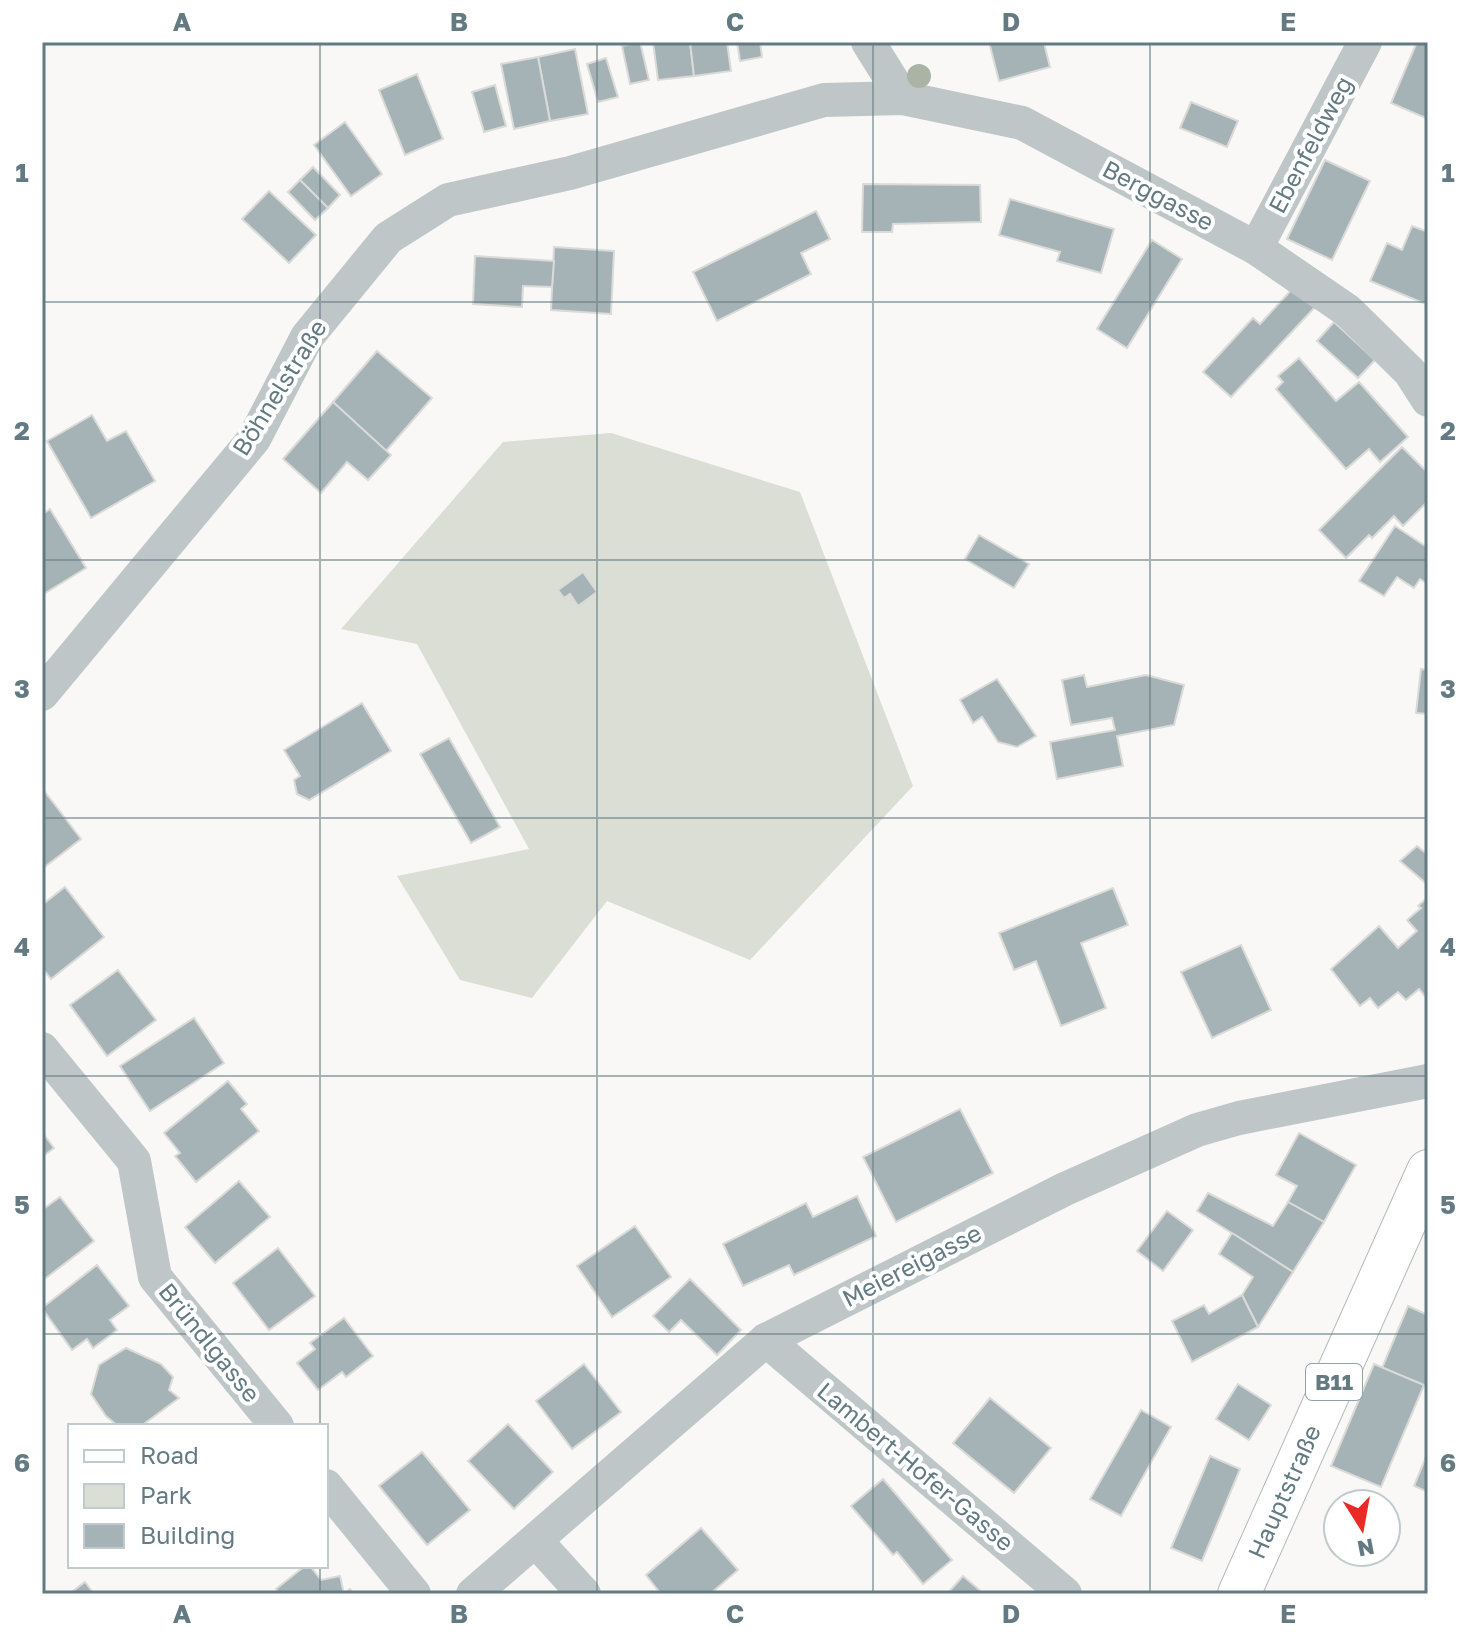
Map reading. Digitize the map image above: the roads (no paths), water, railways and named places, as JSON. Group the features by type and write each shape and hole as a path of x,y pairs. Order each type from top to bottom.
{"main road":[{"name":"Hauptstraße","path":"1239,1594 1428,1171"}],"street":[{"path":"868,42 903,98"},
{"name":"Ebenfeldweg","path":"1256,248 1365,42"},
{"name":"Berggasse","path":"903,98 1022,123 1256,248 1348,311 1410,372 1428,400"},
{"name":"Böhnelstraße","path":"42,694 254,439 307,337 388,238 448,200 570,173 824,100 903,98"},
{"name":"Bründlgasse","path":"42,1049 134,1161 155,1277 275,1424"},
{"name":"Meiereigasse","path":"473,1594 766,1340 1065,1189 1197,1130 1239,1118 1428,1081"},
{"name":"Lambert-Hofer-Gasse","path":"766,1340 1065,1594"},
{"path":"328,1488 414,1594"},
{"path":"536,1541 584,1594"}]}
